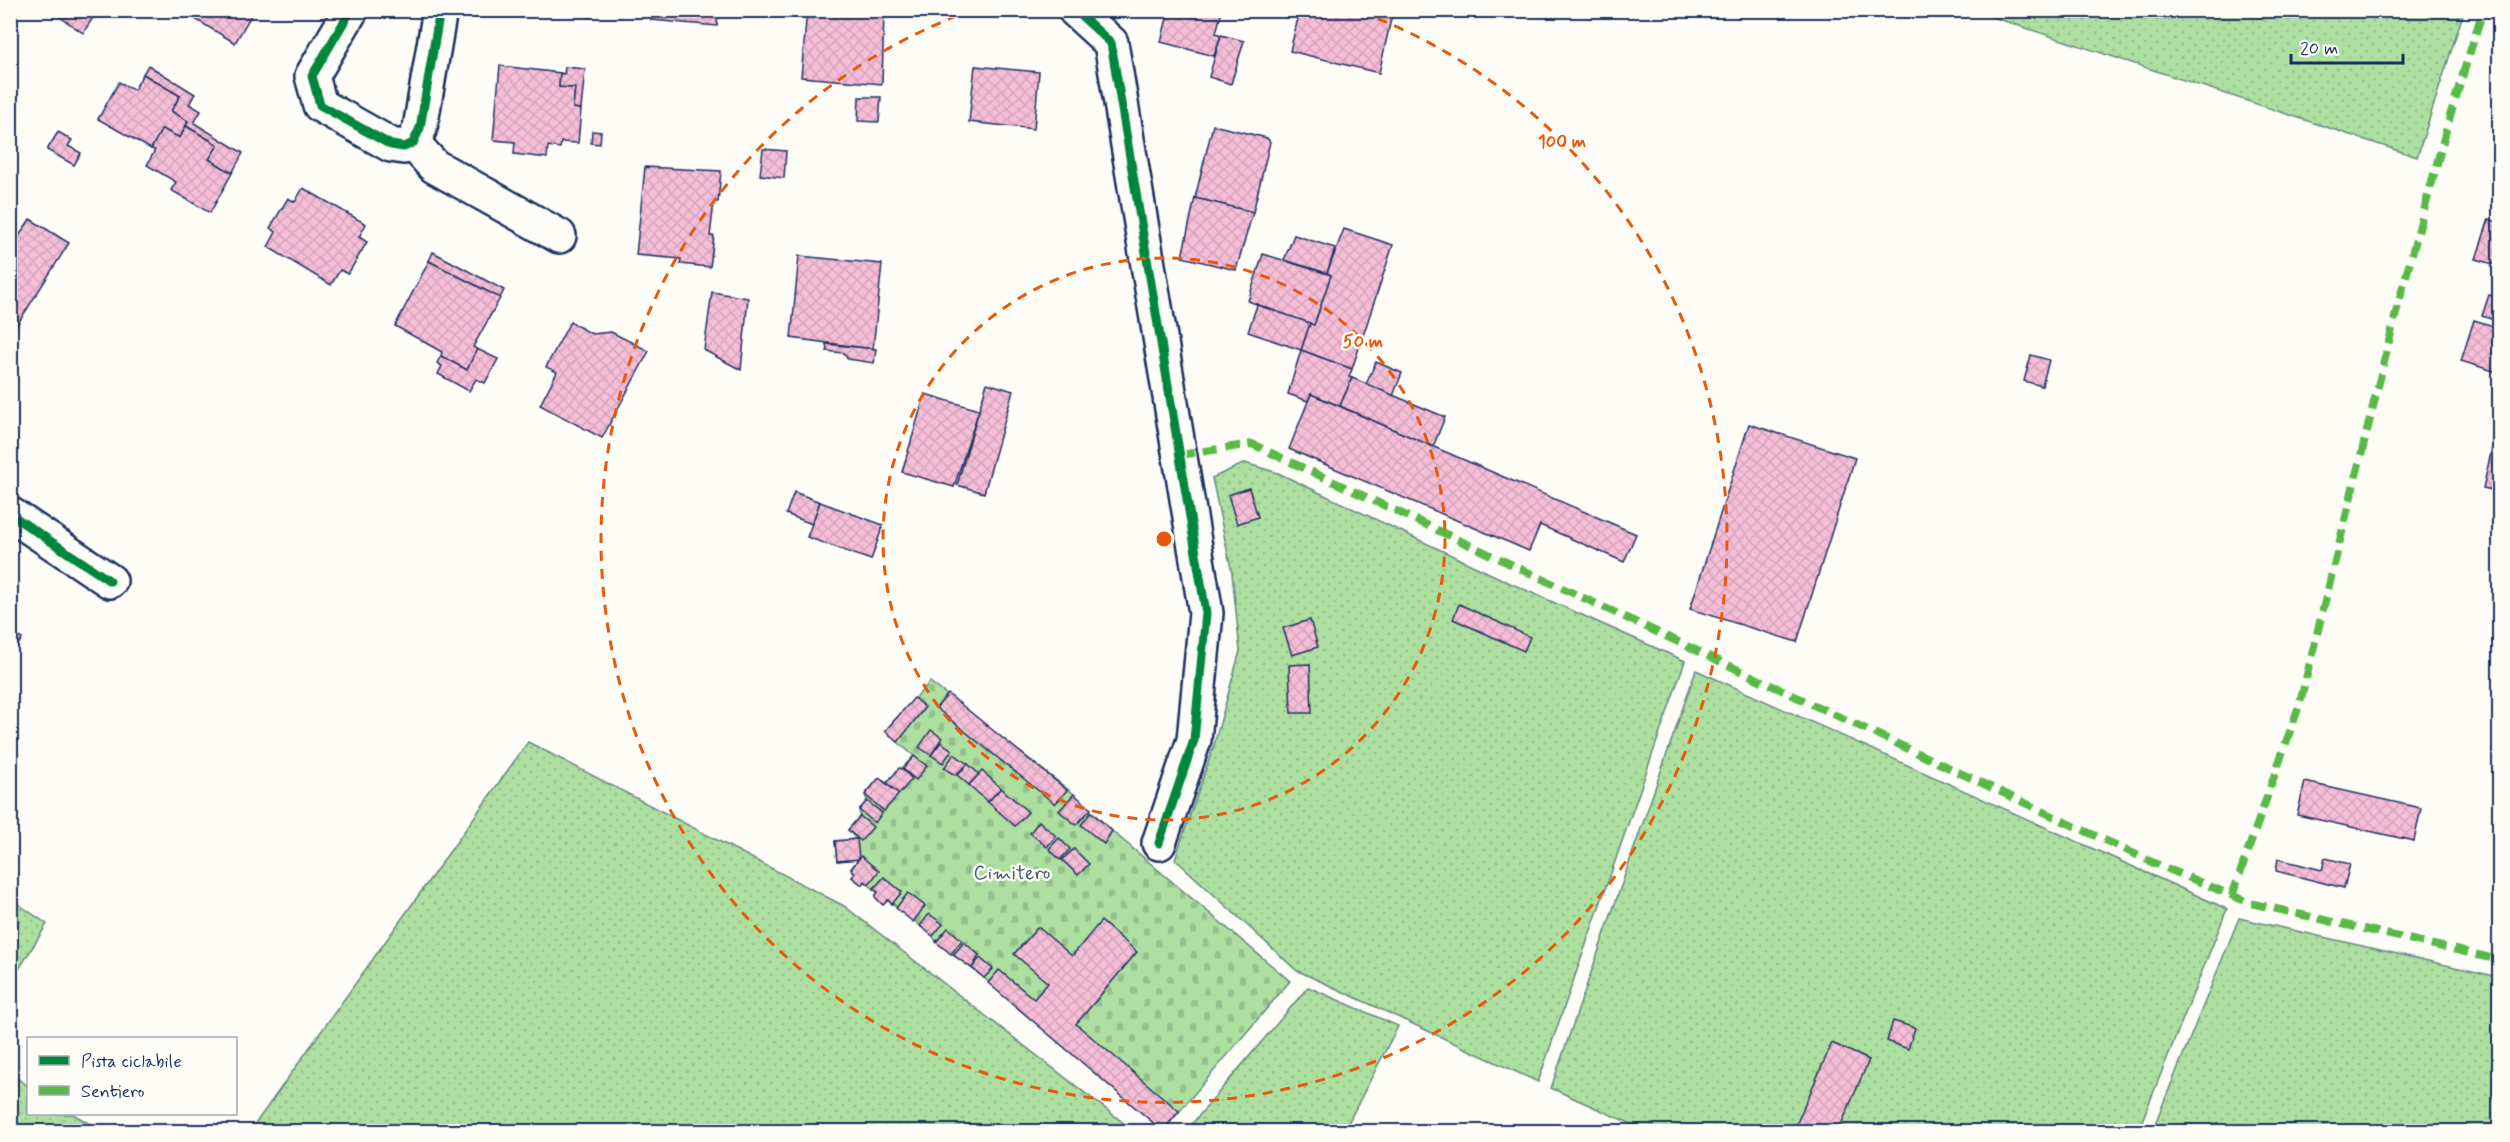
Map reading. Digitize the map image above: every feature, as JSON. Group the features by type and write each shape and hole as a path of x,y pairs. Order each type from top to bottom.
{"street":[{"path":"351,10 312,76 320,105 391,145 404,147 413,143 420,128 440,10"},
{"path":"1075,10 1111,43 1206,613 1194,740 1159,843"},
{"path":"413,143 434,166 559,236"},
{"path":"10,514 110,581"}],"green space":[{"path":"2464,10 2417,157 1974,11"},
{"path":"1245,463 1278,473 1510,583 1685,661 1538,1082 1296,970 1175,859 1214,745 1240,651 1232,573 1212,478"},
{"path":"1696,670 2227,909 2138,1131 1647,1131 1551,1088"},
{"name":"Cimitero","path":"930,682 1074,794 1112,831 1290,981 1163,1131 984,978 936,942 933,936 888,900 883,905 875,897 878,892 865,882 862,885 852,877 855,873 851,869 858,859 837,861 835,841 856,839 848,830 860,816 859,810 867,801 865,795 879,778 887,783 914,756 885,731"},
{"path":"528,742 844,906 1134,1131 250,1131"},
{"path":"11,899 47,924 11,982"},
{"path":"2239,918 2499,977 2499,1131 2152,1131"},
{"path":"1308,987 1398,1026 1344,1131 1186,1131"},
{"path":"11,1074 27,1085 27,1115 75,1115 102,1131 11,1131"}],"building":[{"path":"50,10 98,10 83,33"},
{"path":"186,10 254,10 235,43 185,13"},
{"path":"540,10 591,10 590,17"},
{"path":"652,10 718,10 717,26 651,20"},
{"path":"807,10 884,11 882,84 801,77"},
{"path":"1169,10 1222,10 1216,33 1221,35 1214,56 1161,42"},
{"path":"1300,10 1393,10 1379,73 1290,51"},
{"path":"1221,35 1244,41 1231,84 1209,77"},
{"path":"148,65 195,94 189,104 201,111 194,123 243,153 232,173 209,159 218,145 186,126 188,121 171,111 180,96 143,74"},
{"path":"500,66 560,73 559,87 575,88 573,108 581,109 578,143 561,142 560,148 548,146 547,158 514,154 515,142 493,140"},
{"path":"975,66 1039,72 1034,129 969,122"},
{"path":"565,67 585,69 581,109 573,108 575,88 559,87 560,73 564,74"},
{"path":"143,74 180,96 171,111 188,121 180,138 162,129 151,149 98,119 119,82 134,90"},
{"path":"859,97 881,97 879,122 858,121"},
{"path":"1213,125 1267,138 1270,142 1253,212 1195,198"},
{"path":"186,126 218,145 209,159 232,173 210,213 171,190 176,182 147,165 155,150 151,149 162,129 180,138"},
{"path":"592,131 601,132 600,144 591,143"},
{"path":"58,132 72,140 68,146 81,153 74,165 47,150"},
{"path":"763,149 786,151 784,178 760,175"},
{"path":"645,167 721,171 718,202 714,202 710,236 714,236 710,267 680,264 681,259 636,255"},
{"path":"303,188 366,224 359,237 367,242 348,274 340,270 331,285 268,247 276,232 270,228 288,198 295,202"},
{"path":"1195,198 1253,212 1236,270 1182,257"},
{"path":"30,219 69,243 10,336 10,250"},
{"path":"2489,219 2500,223 2500,266 2476,259"},
{"path":"1344,229 1393,245 1352,369 1301,350 1310,323 1314,325 1331,275 1327,273"},
{"path":"1294,235 1335,248 1327,273 1284,260"},
{"path":"433,252 504,290 500,298 429,261"},
{"path":"1263,254 1331,275 1314,325 1248,301"},
{"path":"799,256 882,264 873,349 791,338"},
{"path":"429,261 500,298 473,347 477,349 467,370 441,356 442,352 395,326"},
{"path":"712,292 748,298 741,370 704,350"},
{"path":"2489,295 2500,298 2500,322 2482,316"},
{"path":"1257,305 1310,323 1301,350 1248,332"},
{"path":"2474,320 2500,328 2500,373 2461,361"},
{"path":"570,322 592,334 611,332 649,351 602,438 540,405 557,372 546,367"},
{"path":"826,344 876,349 874,363 848,359 843,353 827,351"},
{"path":"477,349 498,359 485,383 476,379 469,391 438,374 442,366 437,363 441,356 467,370"},
{"path":"1301,350 1352,369 1349,377 1352,378 1340,406 1311,394 1308,401 1288,394"},
{"path":"2031,355 2049,360 2042,386 2024,381"},
{"path":"1376,362 1402,373 1393,396 1366,384"},
{"path":"1352,378 1445,417 1433,447 1340,406"},
{"path":"987,383 1013,391 984,493 957,485"},
{"path":"925,394 979,410 954,487 902,472"},
{"path":"1311,394 1636,534 1624,562 1540,525 1529,551 1289,449"},
{"path":"1749,424 1855,458 1797,642 1690,609"},
{"path":"2492,448 2500,449 2500,492 2483,488"},
{"path":"1249,488 1258,517 1237,524 1228,495"},
{"path":"794,492 820,502 812,524 786,514"},
{"path":"820,502 883,525 871,560 807,537"},
{"path":"1459,604 1530,637 1524,651 1453,619"},
{"path":"1310,620 1318,647 1292,655 1283,628"},
{"path":"10,631 22,639 10,656"},
{"path":"1310,664 1312,713 1291,713 1289,665"},
{"path":"948,694 1067,790 1055,804 936,708"},
{"path":"914,698 925,707 898,742 885,731"},
{"path":"931,730 942,738 931,755 919,747"},
{"path":"941,742 952,750 943,763 931,755"},
{"path":"954,754 968,764 955,775 944,768"},
{"path":"914,756 927,766 916,780 903,769"},
{"path":"968,764 979,774 969,785 957,775"},
{"path":"899,768 903,769 912,779 899,794 887,783"},
{"path":"982,771 1001,788 988,802 969,785"},
{"path":"879,778 899,794 884,811 865,795"},
{"path":"2305,782 2421,808 2414,841 2297,815"},
{"path":"1001,788 1028,812 1015,826 988,802"},
{"path":"1074,794 1091,809 1076,825 1059,811"},
{"path":"867,801 882,813 875,823 859,810"},
{"path":"1091,812 1112,831 1104,844 1081,825"},
{"path":"860,816 873,827 861,841 848,830"},
{"path":"1039,821 1056,836 1047,847 1030,833"},
{"path":"1059,838 1070,849 1060,860 1049,849"},
{"path":"857,839 859,859 837,861 835,841"},
{"path":"1074,849 1089,864 1078,875 1062,860"},
{"path":"861,856 879,871 869,884 865,881 862,885 852,877 855,873 851,869"},
{"path":"2325,858 2350,864 2344,888 2276,871 2278,859 2322,870"},
{"path":"884,877 902,892 892,904 888,900 883,905 875,897 878,892 873,889"},
{"path":"908,893 925,906 913,922 896,908"},
{"path":"929,914 943,924 933,936 920,926"},
{"path":"1101,921 1137,952 1076,1024 1179,1111 1163,1131 988,983 999,970 1034,999 1048,983 1014,954 1038,927 1072,956"},
{"path":"948,928 962,940 951,954 936,942"},
{"path":"964,942 979,955 972,968 953,955"},
{"path":"980,958 993,969 984,978 972,968"},
{"path":"1893,1021 1915,1028 1908,1049 1887,1041"},
{"path":"1832,1043 1869,1060 1838,1132 1793,1132"}],"marked path":[{"path":"2232,896 2300,703 2398,305 2450,116 2483,10"},
{"path":"1180,455 1252,444 2154,863 2250,903 2500,960"}],"cycle path":[{"path":"351,10 312,76 320,105 391,145 404,147 413,143 420,128 440,10"},
{"path":"1075,10 1111,43 1206,613 1194,740 1159,843"},
{"path":"10,514 110,581"}]}
